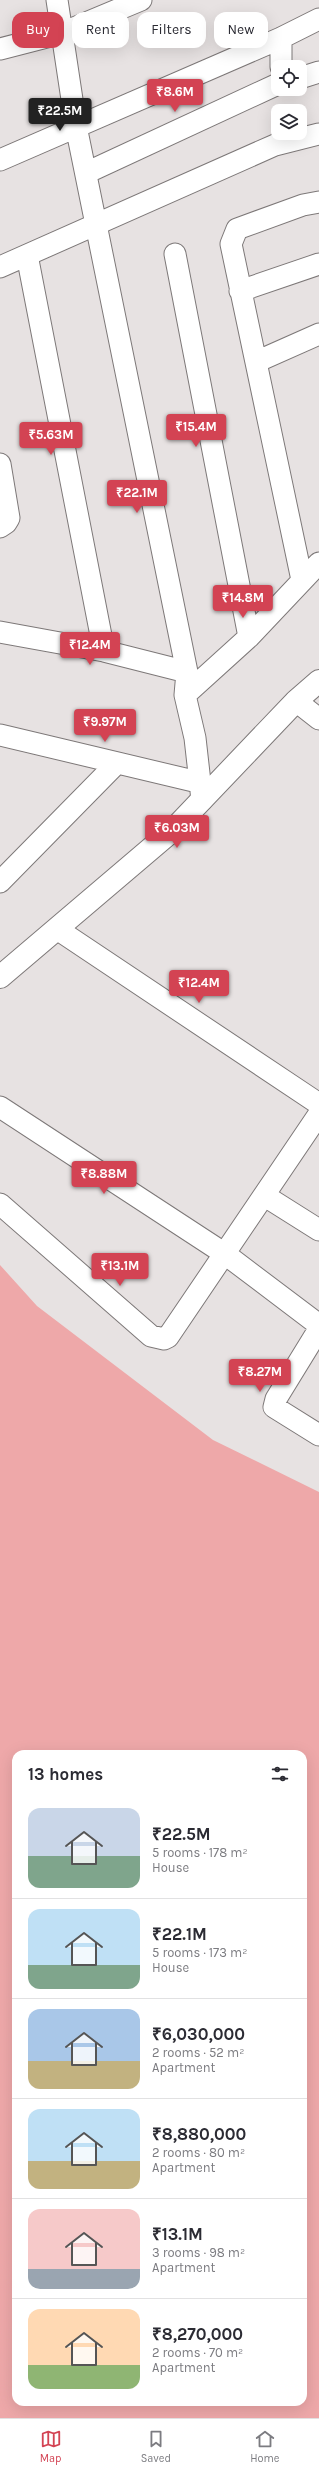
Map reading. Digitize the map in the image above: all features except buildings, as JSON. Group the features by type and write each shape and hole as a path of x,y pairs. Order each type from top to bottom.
{"street":[{"path":"57,0 59,12"},
{"path":"64,32 141,0"},
{"path":"0,160 280,38 319,19"},
{"path":"280,38 281,60"},
{"path":"0,49 12,46"},
{"path":"64,46 76,126 187,672 185,695 196,738 202,792"},
{"path":"307,76 319,72"},
{"path":"86,173 271,87"},
{"path":"0,267 275,145 319,134"},
{"path":"302,580 231,244 237,230 303,205 319,202"},
{"path":"175,254 249,637"},
{"path":"27,255 104,651"},
{"path":"240,291 319,264"},
{"path":"256,362 319,334"},
{"path":"0,464 9,518 6,523 0,527"},
{"path":"185,695 249,637 319,564"},
{"path":"0,632 104,651 187,672"},
{"path":"0,976 174,829 202,792 296,701 319,681"},
{"path":"296,701 319,719"},
{"path":"0,735 117,763 202,792"},
{"path":"0,882 117,763"},
{"path":"57,929 319,1104"},
{"path":"0,1107 225,1254 319,1326"},
{"path":"0,1204 151,1336 160,1340 168,1337 265,1196 319,1114"},
{"path":"265,1196 319,1230"},
{"path":"319,1329 276,1399 274,1408 319,1435"}],"shaded area":[{"path":"0,1265 37,1306 213,1440 319,1492 319,2418 0,2418"}]}
